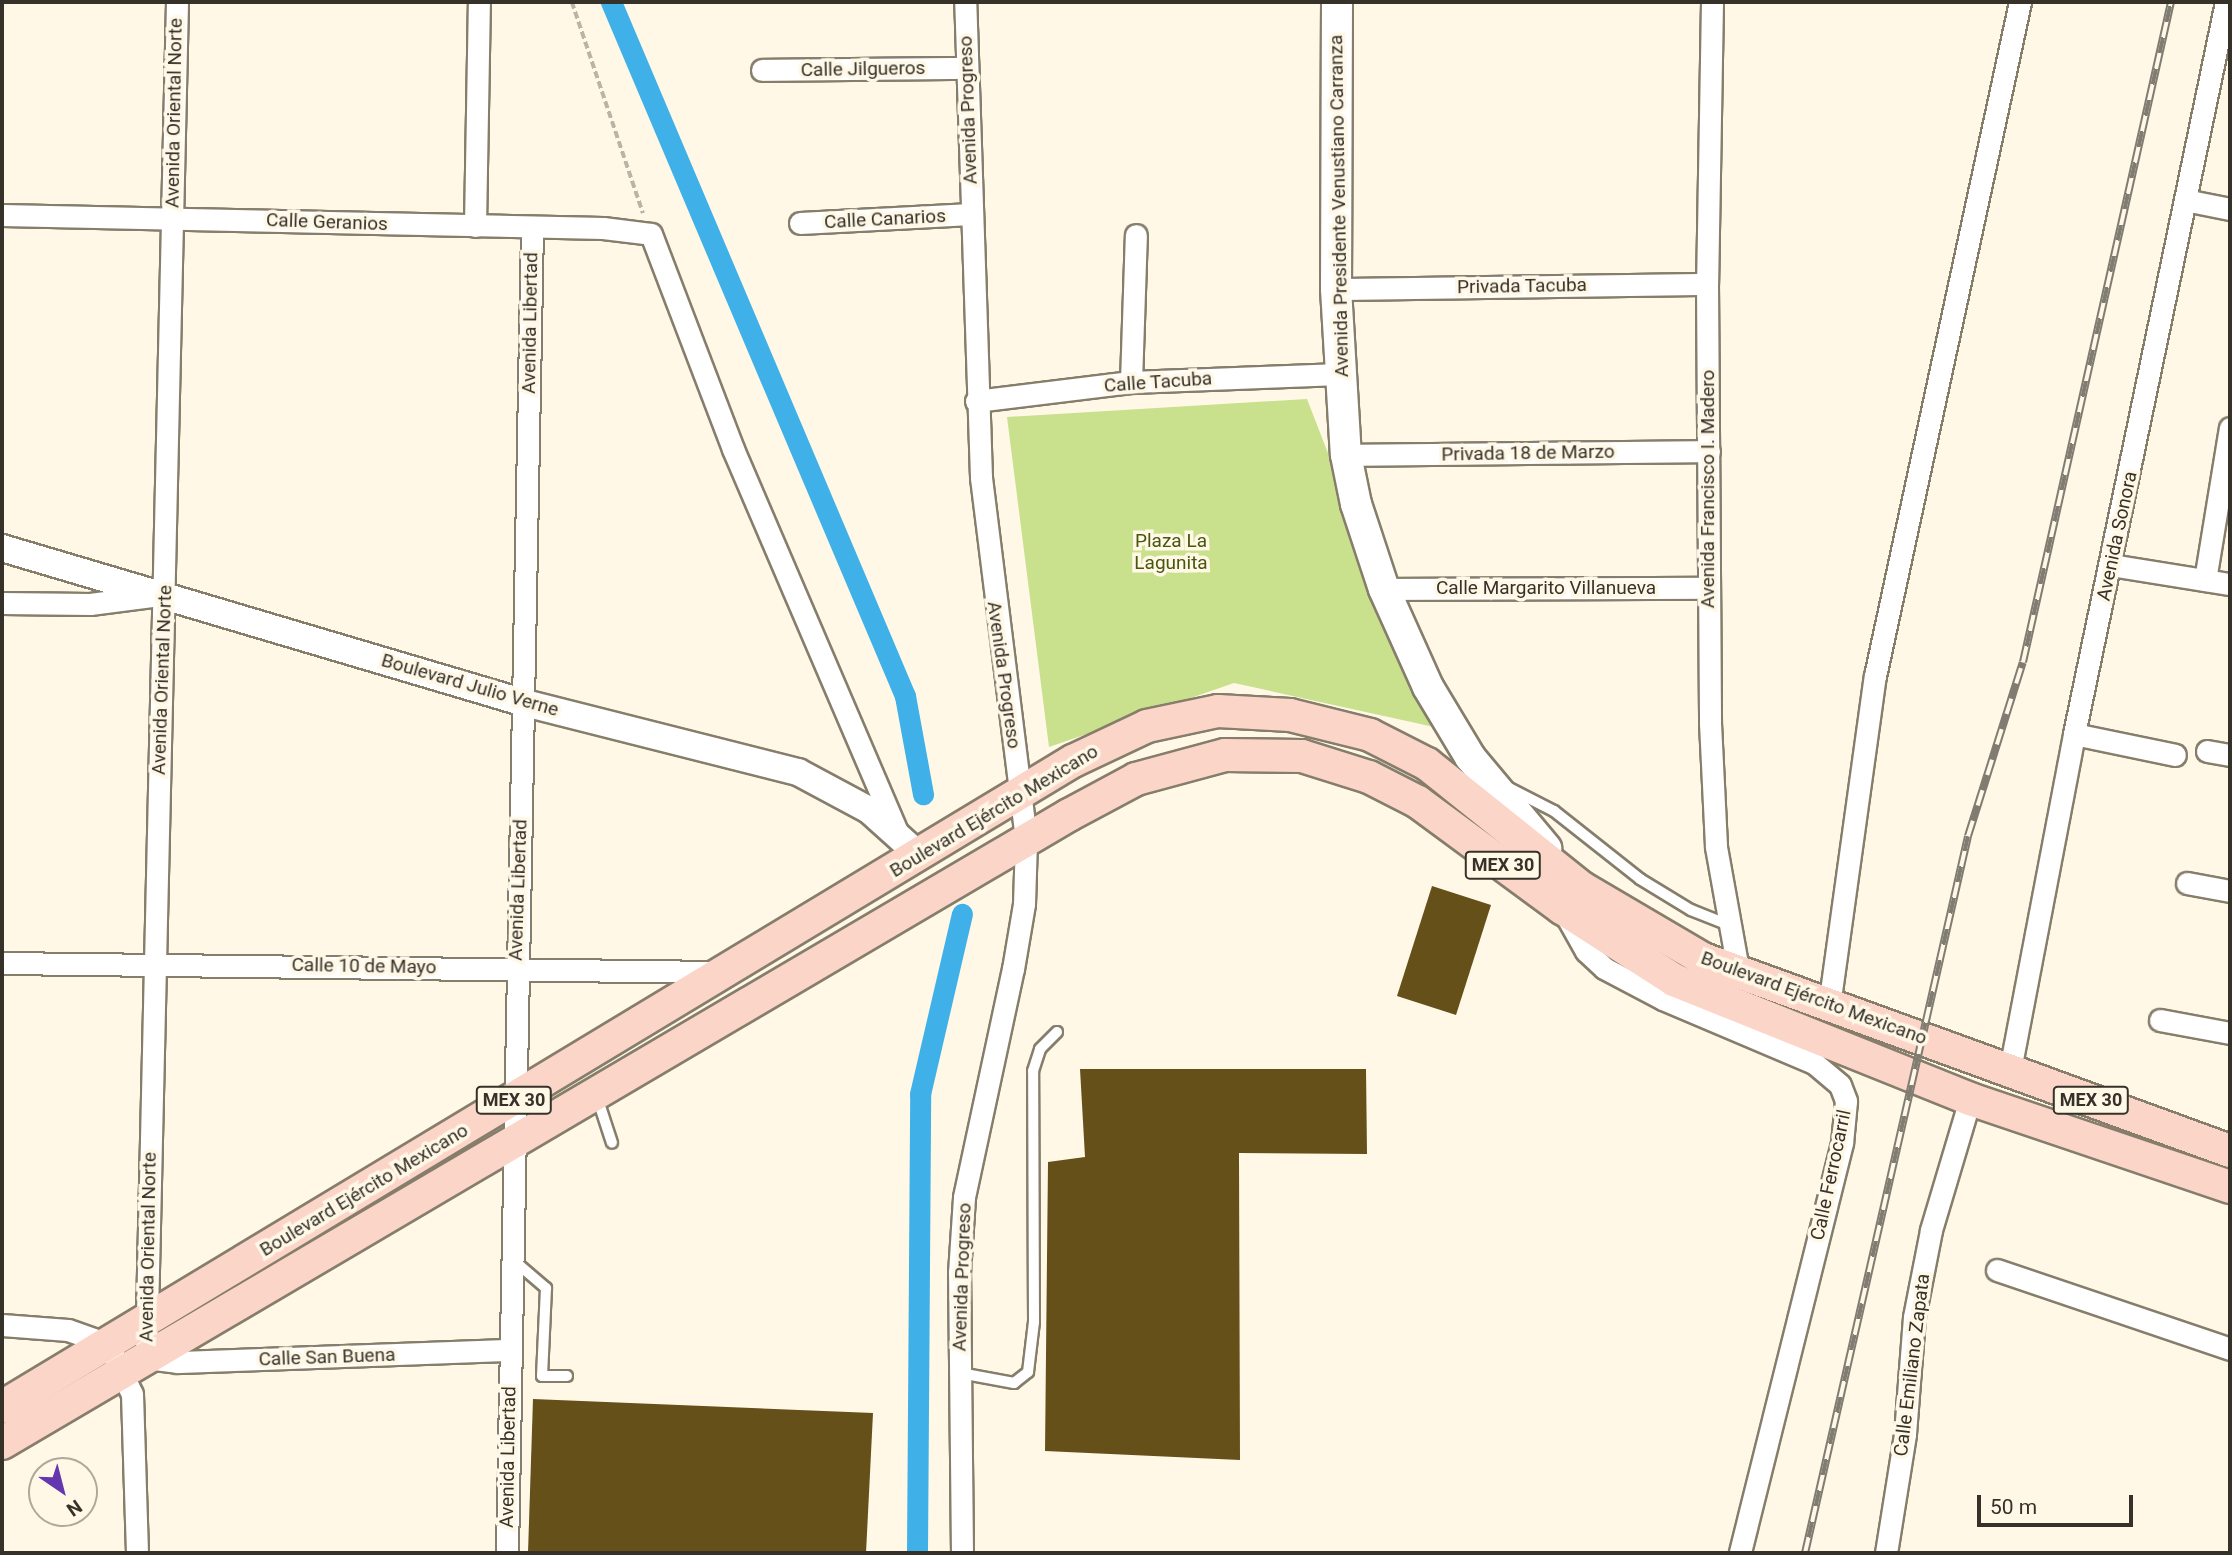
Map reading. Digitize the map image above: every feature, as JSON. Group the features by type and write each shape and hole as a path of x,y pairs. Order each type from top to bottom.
{"main road":[{"name":"Avenida Presidente Venustiano Carranza","path":"1337,2 1336,289 1346,455 1384,589 1427,687 1484,775 1572,898"},
{"name":"Boulevard Ejército Mexicano","path":"2,1407 513,1101 1009,798 1147,726 1218,711 1290,715 1359,732 1402,749 1572,898 1674,980 1970,1099 2230,1187"},
{"name":"Boulevard Ejército Mexicano","path":"2,1443 1019,843 1136,779 1178,765 1225,755 1301,756 1369,777 1418,802 1572,898 1662,937 1739,975 2230,1151"}],"street":[{"name":"Avenida Oriental Norte","path":"137,1553 136,1444 132,1394 135,1365 146,1320 177,2"},
{"path":"475,226 479,2"},
{"name":"Avenida Progreso","path":"962,1553 959,1273 964,1197 1013,969 1024,904 1019,843 1009,798 976,401 965,2"},
{"name":"Avenida Francisco I. Madero","path":"1712,2 1707,284 1708,588 1716,847 1739,975"},
{"path":"1829,1006 1875,677 2020,2"},
{"name":"Avenida Sonora","path":"2010,1070 2074,734 2226,2"},
{"name":"Calle Jilgueros","path":"762,71 965,68"},
{"path":"2185,200 2230,209"},
{"name":"Calle Canarios","path":"800,223 971,214"},
{"name":"Calle Geranios","path":"2,215 532,227 651,234"},
{"name":"Avenida Libertad","path":"507,1553 512,1141 525,703 532,227"},
{"path":"651,234 733,449 897,832"},
{"path":"1132,382 1136,235"},
{"name":"Privada Tacuba","path":"1336,289 1707,284"},
{"name":"Calle Tacuba","path":"976,401 1132,382 1340,374"},
{"path":"2205,580 2230,428"},
{"name":"Privada 18 de Marzo","path":"1346,455 1709,451"},
{"name":"Boulevard Julio Verne","path":"2,548 525,703 798,772 842,793 925,851"},
{"path":"2111,565 2230,584"},
{"name":"Calle Margarito Villanueva","path":"1384,589 1708,588"},
{"path":"2,603 90,604 164,594"},
{"path":"2074,734 2175,755"},
{"path":"2207,751 2230,755"},
{"path":"2187,883 2230,891"},
{"name":"Calle Ferrocarril","path":"1572,898 1586,951 1604,968 1663,999 1814,1063 1835,1079 1846,1101 1842,1143 1740,1553"},
{"name":"Calle 10 de Mayo","path":"2,963 154,962 726,972"},
{"path":"2160,1020 2230,1033"},
{"name":"Calle Emiliano Zapata","path":"1886,1553 1905,1434 1914,1317 1931,1230 1970,1099"},
{"path":"1997,1270 2230,1349"},
{"path":"2,1325 68,1330 108,1344 135,1365"},
{"name":"Calle San Buena","path":"135,1365 509,1350"}],"lane":[{"path":"1484,775 1554,811 1602,853 1660,891 1731,926"},
{"path":"960,1373 1014,1383 1028,1373 1034,1322 1033,1071 1040,1049 1057,1032"},
{"path":"595,1091 612,1143"},
{"path":"510,1258 546,1288 542,1376 567,1376"}],"path":[{"path":"572,2 651,234"}],"green space":[{"name":"Plaza La Lagunita","path":"1307,399 1434,727 1234,683 1049,747 1007,417"}],"building":[{"path":"1432,886 1491,905 1456,1015 1397,996"},
{"path":"1080,1069 1366,1069 1367,1154 1239,1153 1240,1460 1045,1451 1048,1162 1085,1157"},
{"path":"533,1399 873,1413 866,1553 528,1553"}],"waterway":[{"path":"611,2 905,696 923,794"},
{"path":"917,1553 920,1094 962,914"}],"railway":[{"path":"1805,1553 1968,836 2023,662 2171,2"}]}
